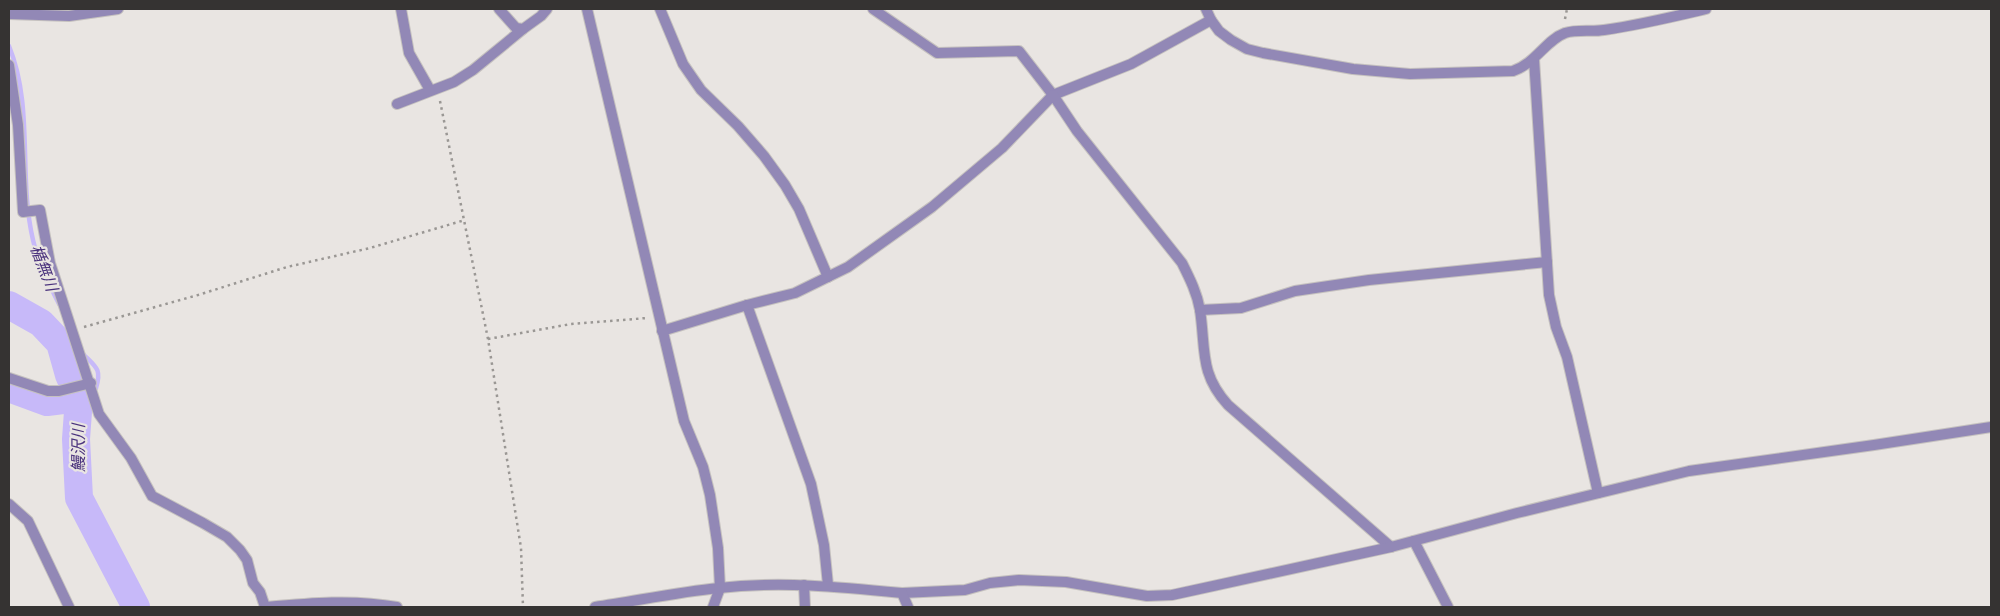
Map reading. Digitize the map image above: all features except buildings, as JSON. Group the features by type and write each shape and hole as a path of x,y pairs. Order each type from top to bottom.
{"street":[{"path":"9,14 69,16 118,9"},
{"path":"401,9 409,53 433,89"},
{"path":"499,9 516,28 524,29"},
{"path":"397,104 454,82 473,70 548,9"},
{"path":"587,9 684,420 703,467 710,495 718,548 720,588 713,607"},
{"path":"660,9 687,71 701,90 738,126 764,156 785,185 799,209 828,277"},
{"path":"873,9 938,53 1018,51 1053,95 1077,131 1182,263 1194,288 1200,310 1202,347 1208,376 1216,392 1228,405 1391,547"},
{"path":"1206,9 1219,31 1247,49 1353,69 1410,74 1512,71 1522,68 1552,41 1566,33 1602,30 1655,21 1706,9"},
{"path":"662,330 746,305 795,293 848,267 932,207 1002,148 1053,95 1130,64 1211,20"},
{"path":"1534,59 1549,294 1556,327 1567,357 1598,493"},
{"path":"9,64 28,211 40,210 50,262 100,414 131,458 152,496 227,537 247,560 253,583 260,592 266,607 372,602 398,607"},
{"path":"1200,310 1241,308 1295,291 1369,280 1547,262"},
{"path":"746,305 811,484 824,545 828,585"},
{"path":"9,378 48,392 92,389"},
{"path":"595,607 720,588 828,585 902,593 965,590 990,583 1019,580 1066,582 1147,596 1172,595 1391,547 1689,471 1874,445 1991,426"},
{"path":"9,504 28,521 70,607"},
{"path":"1414,541 1448,607"},
{"path":"804,585 805,607"},
{"path":"902,593 908,607"}],"path":[{"path":"433,89 465,220 488,339 521,548 523,607"},
{"path":"73,330 198,295 287,267 370,248 465,220"},
{"path":"488,339 571,324 659,318"}],"waterway":[{"name":"楯無川","path":"9,46 17,69 24,117 26,191 33,240 41,265 59,304"},
{"name":"鰻沢川","path":"9,305 41,323 60,343 69,375 79,398 76,439 79,498 136,607"},
{"name":"楯無川","path":"79,398 96,388 98,382 97,369 83,354"},
{"name":"楯無川","path":"9,388 47,402 79,398"}]}
